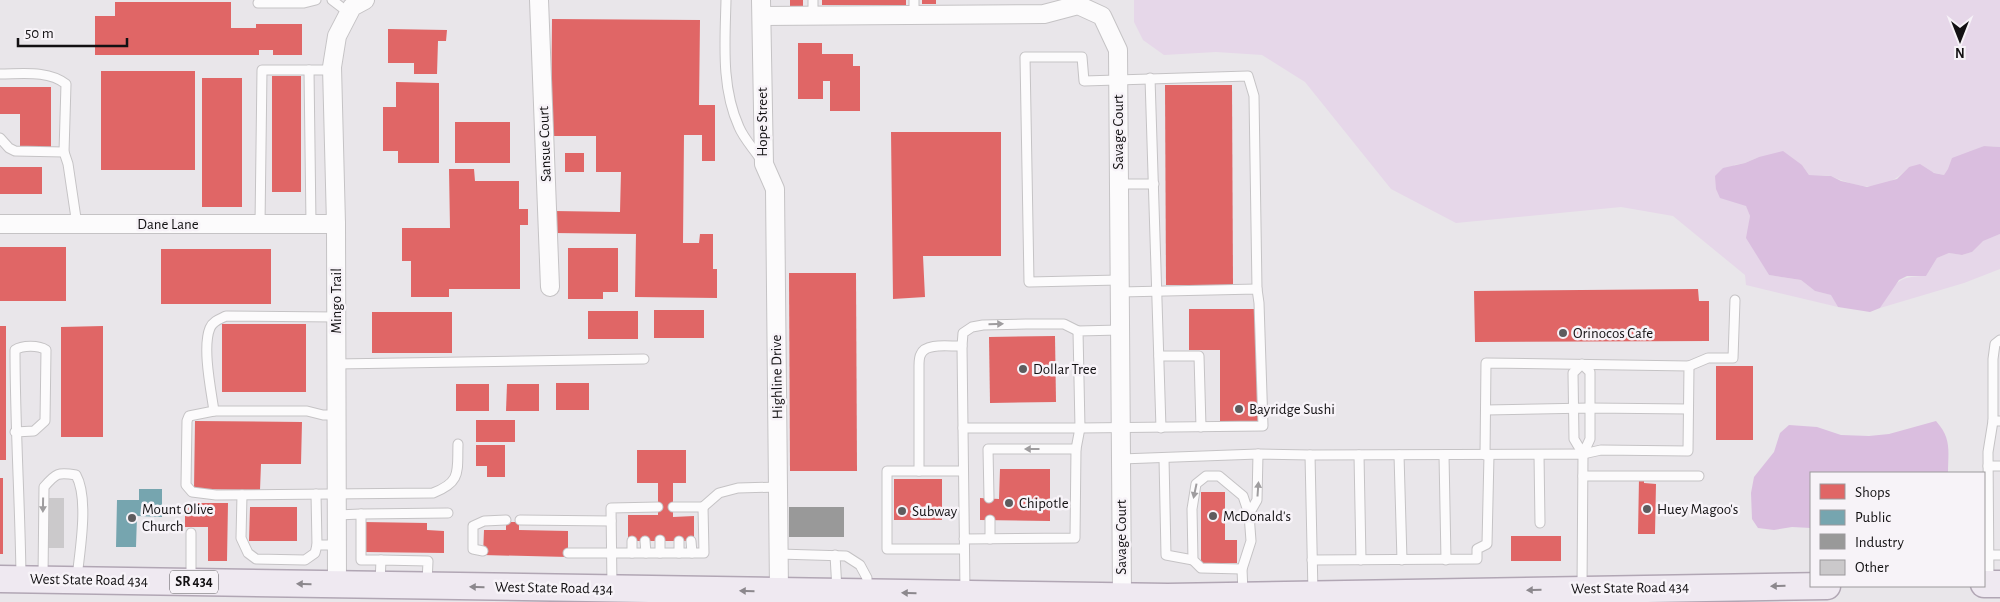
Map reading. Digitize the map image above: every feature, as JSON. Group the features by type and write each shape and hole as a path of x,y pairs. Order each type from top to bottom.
{"main road":[{"name":"West State Road 434","path":"22,579 191,582 256,571 345,593"},
{"name":"West State Road 434","path":"384,585 868,592 1120,599 1582,588 1810,586"},
{"path":"316,602 326,596 384,585"}],"street":[{"path":"347,16 352,6 365,0"},
{"name":"Sansue Court","path":"539,0 550,287"},
{"name":"Savage Court","path":"762,8 914,8 1044,14 1071,3 1102,16 1118,50 1121,427 1120,599"},
{"name":"Hope Street","path":"762,8 764,164"},
{"name":"Mingo Trail","path":"345,593 337,545 336,224 332,70 337,36 347,16"},
{"name":"Highline Drive","path":"764,164 775,189 779,591"},
{"name":"Dane Lane","path":"0,224 336,224"}],"lane":[{"path":"258,3 304,3 316,0"},
{"path":"332,0 347,16"},
{"name":"Hope Street","path":"726,0 725,80 728,98 740,128 764,164"},
{"path":"963,428 1263,426 1257,289 1254,96 1248,76 1084,81 1082,57 1025,57 1029,282 1120,286 1157,291 1257,289"},
{"path":"260,224 262,70 332,70"},
{"path":"309,70 311,224"},
{"path":"0,74 49,75 58,78 66,84 64,152 68,164 77,225"},
{"path":"1150,78 1160,428"},
{"path":"0,138 9,148 15,151 64,152"},
{"path":"1119,184 1154,184"},
{"path":"1312,560 1477,559 1477,549 1487,544 1486,363 1689,366 1708,358 1733,358 1735,300"},
{"path":"214,411 209,376 208,340 211,326 218,320 226,316 336,317"},
{"path":"965,594 962,338 966,329 983,325 1064,324 1078,331 1120,330"},
{"path":"963,471 887,472 887,549 964,544 990,539 1076,538 1076,449 1080,428 1078,331"},
{"path":"1991,584 1988,555 1988,452 1996,421 1993,359 1995,344 2000,340"},
{"path":"918,471 919,366 921,353 930,347 962,346"},
{"path":"15,432 34,431 46,421 46,350 42,347 19,348 15,350 15,432 19,462 22,579"},
{"path":"1159,356 1199,356 1201,427"},
{"path":"336,364 644,359"},
{"path":"1582,364 1590,372 1590,439 1583,454 1582,588"},
{"path":"1582,364 1573,373 1574,439 1583,454"},
{"path":"1121,460 1258,454 1539,455 1583,454 1601,450 1688,451 1689,366"},
{"path":"1486,410 1688,409"},
{"path":"337,415 323,415 307,411 214,411 190,416 187,421 186,485 192,492 242,495 433,493 452,484 457,475 458,444"},
{"path":"989,498 988,449 1076,449"},
{"path":"1249,514 1257,500 1258,454"},
{"path":"1310,455 1313,594"},
{"path":"1359,455 1361,560"},
{"path":"1399,455 1402,560"},
{"path":"1444,455 1446,560"},
{"path":"1539,455 1540,523"},
{"path":"1164,458 1166,555 1193,560 1201,568 1242,569"},
{"path":"1988,466 2000,466"},
{"path":"22,579 44,487 54,476 62,472 76,475 81,484 82,533 76,580"},
{"path":"1193,560 1192,508 1196,484 1206,476 1219,476 1243,496 1249,514 1251,541 1242,569 1244,596"},
{"path":"1583,476 1699,476"},
{"path":"677,510 691,512 703,507 719,493 738,488 778,487"},
{"path":"242,495 241,538 256,571 305,560 315,553 317,545 316,494"},
{"path":"612,589 611,508 645,511 658,507"},
{"path":"568,553 704,552 703,507"},
{"path":"337,515 448,513"},
{"path":"361,514 361,560 428,561 427,586"},
{"path":"483,551 473,549 473,526 484,520 506,520"},
{"path":"520,520 611,521"},
{"path":"990,520 990,539"},
{"path":"191,533 191,582"},
{"path":"645,540 646,553"},
{"path":"660,540 660,553"},
{"path":"679,540 679,553"},
{"path":"691,540 692,552"},
{"path":"632,541 632,553"},
{"path":"317,545 337,545"},
{"path":"779,554 846,556 860,565 867,578 868,592"},
{"path":"835,555 837,592"},
{"path":"1988,555 2000,555"},
{"path":"381,560 384,585"}],"shaded area":[{"path":"1134,0 2000,0 2000,147 1984,146 1970,152 1944,175 1909,167 1891,181 1873,186 1854,184 1828,176 1809,175 1802,165 1759,157 1734,165 1734,201 1746,205 1750,216 1747,238 1769,275 1801,280 1815,291 1832,295 1838,307 1746,285 1745,275 1673,216 1621,207 1456,223 1391,189 1305,82 1262,55 1216,52 1164,55 1143,40 1134,22"},
{"path":"1984,146 2000,147 2000,234 1983,241 1972,252 1962,255 1949,253 1937,258 1926,276 1907,276 1899,280 1880,308 1870,312 1838,307 1831,295 1815,291 1801,280 1769,275 1746,238 1750,216 1746,206 1720,198 1716,189 1715,176 1723,168 1783,151 1802,165 1809,175 1831,176 1841,181 1867,187 1897,179 1909,167 1920,164 1934,173 1944,175 1952,158"},
{"path":"2000,234 2000,269 1964,283 1880,308 1897,283 1916,276 1926,276 1937,258 1949,253 1962,255 1972,252 1982,241"},
{"path":"1936,421 1947,440 1948,472 1810,472 1810,528 1792,527 1774,530 1758,528 1752,519 1751,493 1754,477 1774,452 1780,433 1789,425 1817,427 1841,435 1869,436 1889,434"}],"building: Shops":[{"path":"790,0 803,0 803,6 790,6"},
{"path":"822,0 906,0 906,5 822,5"},
{"path":"922,0 936,0 936,4 922,4"},
{"path":"115,2 231,2 231,28 256,28 256,24 302,24 302,55 273,55 273,50 259,50 259,55 95,55 95,16 115,16"},
{"path":"552,19 700,20 699,105 715,105 715,161 702,161 702,135 684,135 683,243 699,243 700,234 713,234 713,269 717,269 717,298 635,297 636,234 553,233 554,211 620,212 621,172 596,172 596,136 551,136"},
{"path":"388,29 447,30 446,41 438,41 437,74 414,74 414,63 388,63"},
{"path":"798,43 822,43 822,54 853,54 853,66 860,66 860,111 830,111 830,81 823,81 823,99 798,99"},
{"path":"101,71 195,71 195,170 101,170"},
{"path":"272,76 301,76 301,192 272,192"},
{"path":"202,78 242,78 242,207 202,207"},
{"path":"396,82 439,83 439,163 398,163 398,151 383,151 383,107 396,107"},
{"path":"1165,85 1232,85 1233,285 1166,285"},
{"path":"0,87 51,87 51,148 20,148 20,114 0,114"},
{"path":"455,122 510,122 510,163 455,163"},
{"path":"891,132 1001,132 1001,256 923,256 925,297 893,299"},
{"path":"565,153 584,153 584,172 565,172"},
{"path":"0,167 42,167 42,194 0,194"},
{"path":"449,169 474,169 475,181 519,181 519,209 528,209 528,225 520,225 520,289 449,289 449,297 411,297 411,261 402,261 402,228 450,228"},
{"path":"0,247 66,247 66,301 0,301"},
{"path":"568,248 618,248 618,292 603,292 603,299 568,299"},
{"path":"161,249 271,249 271,304 161,304"},
{"path":"789,273 856,273 857,471 790,471"},
{"path":"1698,289 1699,301 1709,301 1709,341 1475,342 1474,291"},
{"path":"1189,309 1258,309 1258,424 1220,424 1220,350 1189,350"},
{"path":"654,310 704,310 704,338 654,338"},
{"path":"588,311 638,311 638,339 588,339"},
{"path":"372,312 452,312 452,353 372,353"},
{"path":"222,324 306,324 306,392 222,392"},
{"path":"0,326 6,326 6,460 0,460"},
{"path":"103,326 103,437 61,437 61,327"},
{"name":"Dollar Tree","path":"1055,336 1056,402 990,403 989,337"},
{"path":"1716,366 1753,366 1753,440 1716,440"},
{"path":"556,383 589,383 589,410 556,410"},
{"path":"456,384 489,384 489,411 456,411"},
{"path":"507,384 539,384 539,411 506,411"},
{"path":"476,420 515,420 515,442 476,442"},
{"path":"195,421 302,422 301,464 261,464 260,490 194,489"},
{"path":"476,445 505,445 505,477 487,477 487,466 476,466"},
{"path":"637,450 686,450 686,483 673,483 673,517 694,516 694,541 628,541 628,515 658,515 658,483 637,483"},
{"path":"1000,469 1050,469 1050,521 980,520 980,498 999,499"},
{"path":"0,478 3,478 3,554 0,554"},
{"name":"Huey Magoo's","path":"1639,478 1644,478 1644,483 1656,484 1655,534 1638,534"},
{"path":"894,479 942,479 942,520 894,520"},
{"name":"McDonald's","path":"1201,492 1225,492 1225,540 1237,540 1237,563 1201,563"},
{"path":"185,503 228,503 227,561 208,561 208,527 185,527"},
{"path":"250,507 297,507 297,541 249,541"},
{"path":"364,522 427,523 427,530 444,531 444,553 364,552"},
{"path":"506,522 519,522 519,530 568,531 568,557 483,555 484,530 506,530"},
{"path":"1511,536 1561,536 1561,561 1511,561"}],"building: Public":[{"path":"139,489 162,489 162,517 137,516 136,547 116,547 117,500 139,500"}],"building: Industry":[{"path":"789,507 844,507 844,537 789,537"}],"building: Other":[{"path":"45,498 64,498 64,548 45,548"}],"place":[{"name":"Orinocos Cafe","path":"1563,333"},
{"name":"Dollar Tree","path":"1023,369"},
{"name":"Bayridge Sushi","path":"1239,409"},
{"name":"Chipotle","path":"1009,503"},
{"name":"Huey Magoo's","path":"1647,509"},
{"name":"Subway","path":"902,511"},
{"name":"McDonald's","path":"1213,516"},
{"name":"Mount Olive Church","path":"132,518"}]}
